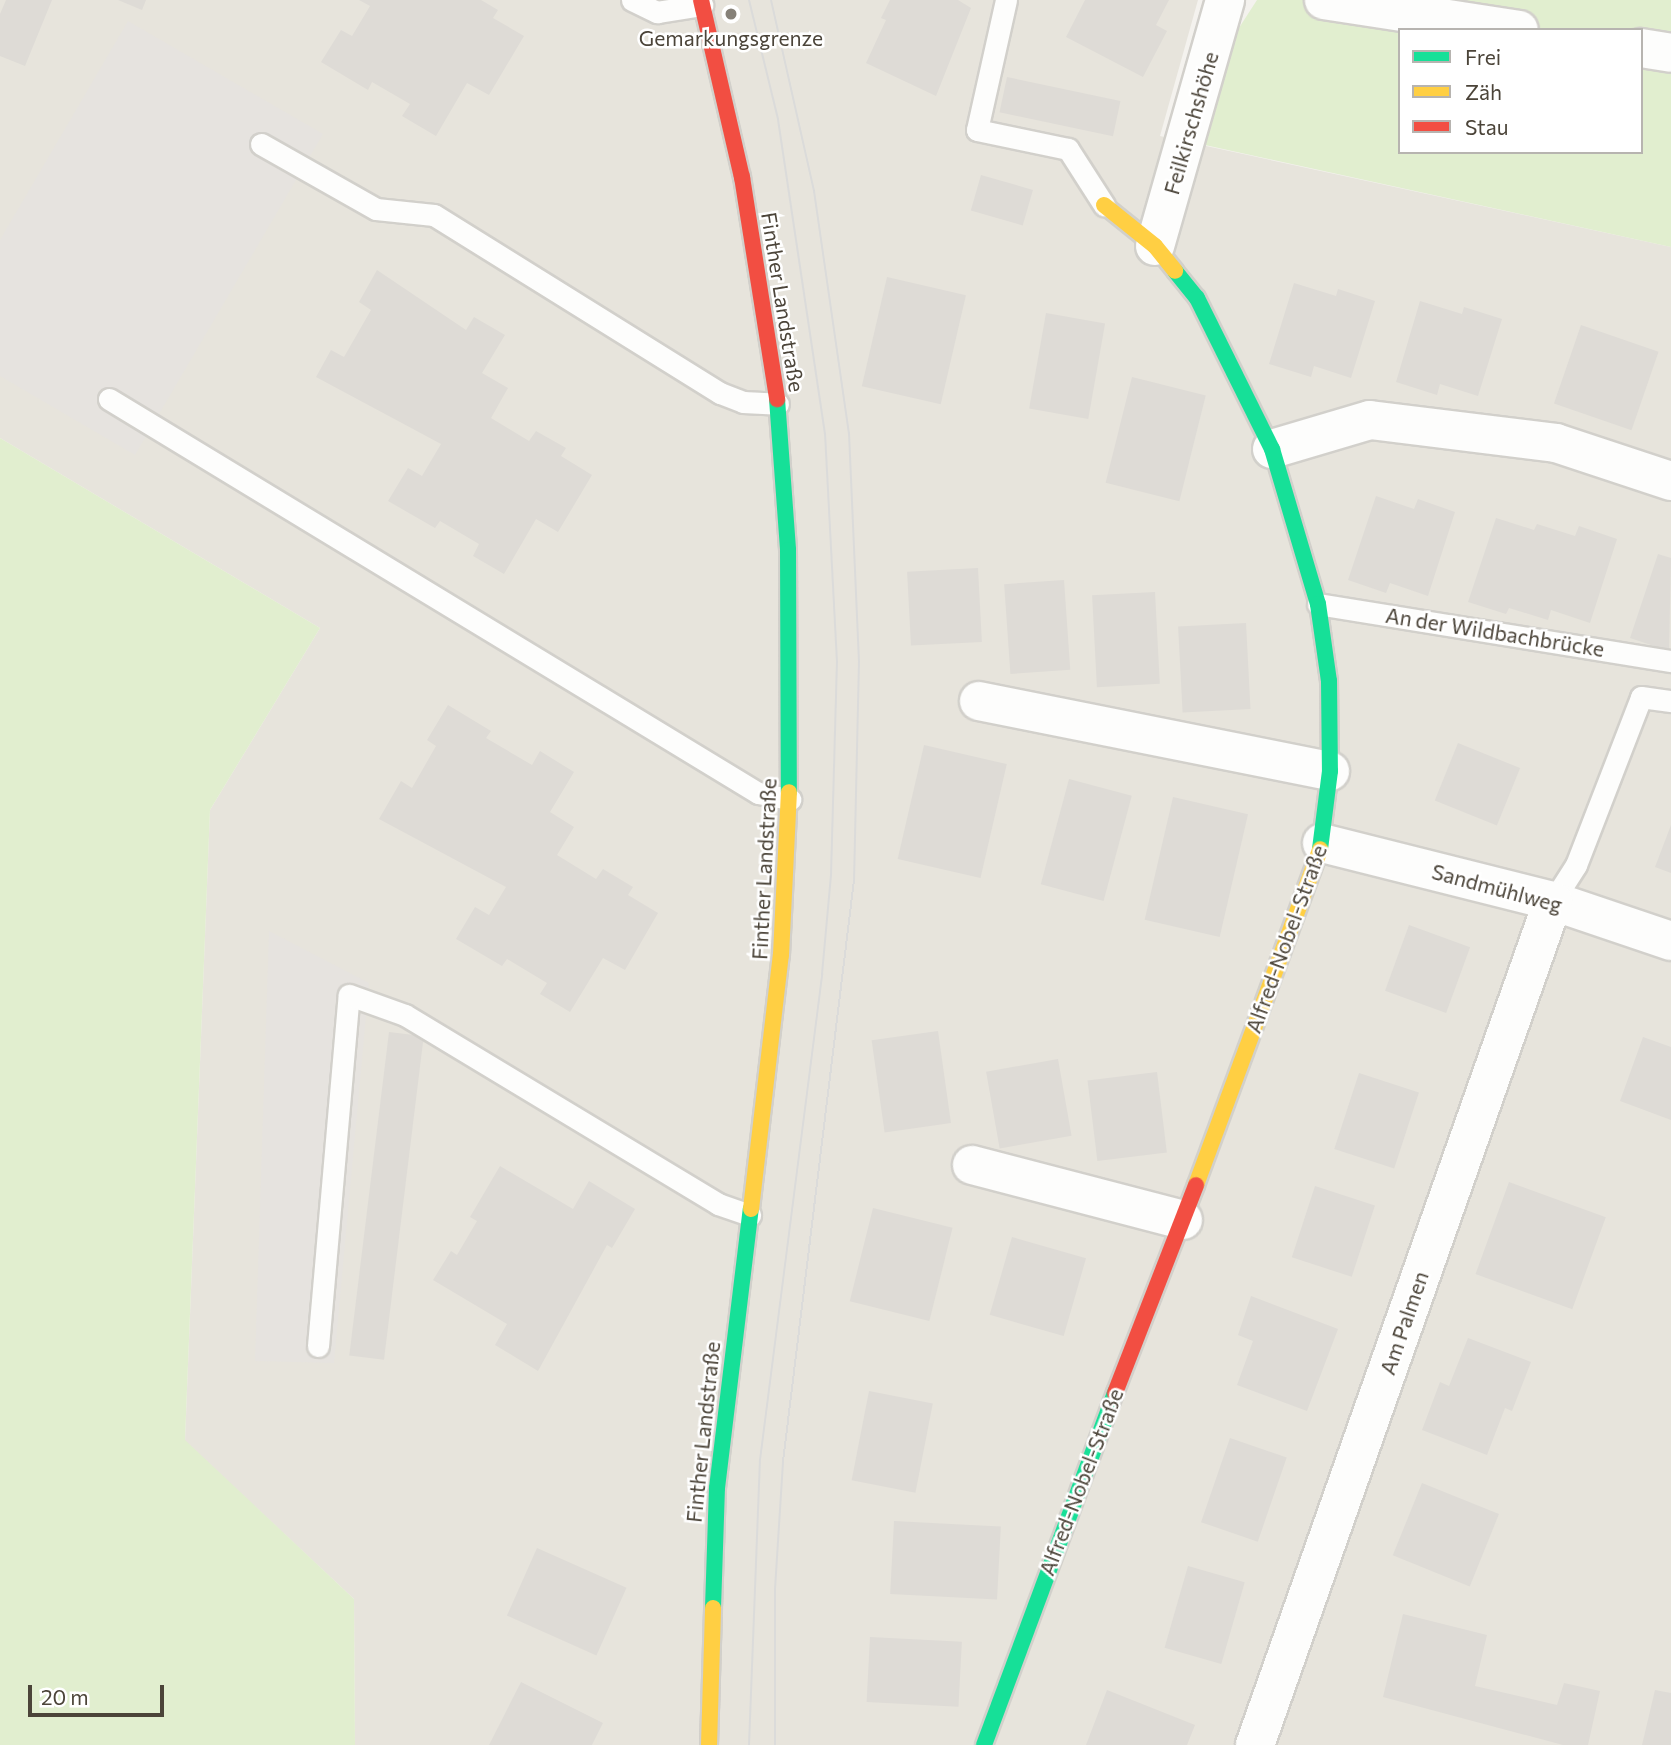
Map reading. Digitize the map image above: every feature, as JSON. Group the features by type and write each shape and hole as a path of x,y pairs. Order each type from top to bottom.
{"main road":[{"name":"Finther Landstraße","path":"702,2 742,177 778,404 791,630 790,799 781,955 717,1488 709,1745"},
{"name":"Alfred-Nobel-Straße","path":"984,1745 1060,1532 1183,1220 1322,843 1330,771 1329,681 1318,604 1272,449 1197,298 1155,246 1104,205"}],"street":[{"name":"Feilkirschshöhe","path":"1155,246 1225,0"},
{"path":"1324,0 1506,28"},
{"path":"1643,48 1671,53"},
{"path":"1272,449 1370,420 1556,443 1671,481"},
{"path":"979,701 1330,771"},
{"name":"Sandmühlweg","path":"1322,843 1553,901 1671,940"},
{"name":"Am Palmen","path":"1255,1745 1553,901"},
{"path":"972,1166 1183,1220"}],"lane":[{"path":"632,0 657,12 702,2"},
{"path":"1006,0 977,130 1068,149 1104,205"},
{"path":"261,144 376,209 434,215 720,393 743,402 778,404"},
{"path":"109,399 758,793 790,799"},
{"name":"An der Wildbachbrücke","path":"1318,604 1671,661"},
{"path":"1553,901 1576,865 1641,697 1671,701"},
{"path":"317,1346 349,995 405,1015 718,1204 750,1215"}],"shaded area":[{"path":"0,0 1198,0 1160,136 1671,247 1671,1745 355,1745 354,1599 185,1441 210,810 320,628 0,438"},
{"path":"128,21 323,134 135,455 0,376 0,240"},
{"path":"269,931 369,983 334,1363 255,1361"}],"green space":[{"path":"1257,0 1671,0 1671,247 1205,145 1235,34"},
{"path":"0,438 320,628 210,810 185,1440 354,1599 355,1745 0,1745"}],"building":[{"path":"6,0 52,0 25,66 0,56 0,14"},
{"path":"118,0 146,0 142,10"},
{"path":"359,0 481,0 498,10 493,18 524,36 489,95 467,83 436,136 402,116 410,104 372,82 368,90 321,62 341,30 352,36 370,6"},
{"path":"890,0 958,0 971,8 936,96 866,63 886,20 881,18"},
{"path":"1085,0 1169,0 1156,25 1167,31 1143,77 1066,37"},
{"path":"1007,77 1120,101 1113,136 1000,112"},
{"path":"981,175 1033,190 1023,225 971,211"},
{"path":"377,270 466,330 474,317 505,335 482,373 508,388 491,418 529,441 536,431 566,448 561,456 592,475 558,532 536,519 504,574 473,556 479,544 440,521 435,528 388,501 408,468 422,476 441,444 316,377 331,350 344,357 371,310 359,302"},
{"path":"887,277 966,295 941,404 862,386"},
{"path":"1294,283 1336,296 1338,289 1375,301 1351,378 1314,366 1311,377 1269,364"},
{"path":"1420,301 1462,314 1464,307 1502,319 1478,396 1440,384 1437,395 1396,382"},
{"path":"1046,313 1105,323 1088,419 1029,409"},
{"path":"1581,325 1659,352 1632,430 1554,403"},
{"path":"1132,377 1206,395 1179,501 1106,483"},
{"path":"1376,496 1414,509 1418,499 1455,512 1428,596 1390,583 1386,593 1348,580"},
{"path":"1496,518 1534,530 1537,524 1575,536 1579,526 1617,539 1590,623 1551,610 1548,620 1509,608 1506,614 1468,602"},
{"path":"1658,554 1671,558 1669,651 1630,638"},
{"path":"978,568 982,642 911,646 907,572"},
{"path":"1064,580 1070,670 1010,674 1004,584"},
{"path":"1155,592 1160,684 1097,687 1092,595"},
{"path":"1246,623 1251,709 1183,712 1178,627"},
{"path":"448,705 491,731 486,738 532,765 540,751 574,772 550,812 574,827 557,855 596,879 603,869 633,887 628,895 658,913 625,970 603,958 570,1012 540,994 547,983 507,959 502,966 456,939 475,907 489,915 506,887 379,819 401,781 412,788 436,746 427,740"},
{"path":"1458,743 1520,768 1497,826 1435,800"},
{"path":"924,745 1007,764 981,878 898,859"},
{"path":"1069,779 1132,796 1104,901 1041,884"},
{"path":"1173,797 1248,814 1220,937 1145,920"},
{"path":"1671,825 1671,873 1655,867"},
{"path":"1409,925 1470,947 1446,1013 1385,991"},
{"path":"938,1031 951,1123 885,1132 872,1040"},
{"path":"389,1032 424,1036 384,1360 349,1356"},
{"path":"1643,1037 1671,1047 1671,1120 1620,1101"},
{"path":"1058,1059 1072,1136 1000,1148 986,1072"},
{"path":"1157,1072 1167,1152 1097,1161 1088,1081"},
{"path":"1359,1073 1419,1092 1394,1169 1334,1149"},
{"path":"500,1166 573,1209 589,1181 635,1209 612,1248 607,1245 538,1371 495,1345 507,1324 433,1280 451,1251 457,1255 477,1221 470,1217"},
{"path":"1509,1182 1606,1217 1572,1309 1475,1274"},
{"path":"1315,1186 1375,1205 1352,1277 1292,1257"},
{"path":"873,1208 953,1228 929,1321 850,1301"},
{"path":"1012,1237 1086,1258 1064,1336 990,1315"},
{"path":"1251,1296 1338,1329 1307,1411 1237,1385 1253,1341 1238,1335"},
{"path":"1468,1338 1531,1362 1512,1411 1505,1408 1487,1455 1422,1430 1440,1382 1449,1386"},
{"path":"869,1391 933,1403 915,1493 852,1480"},
{"path":"1230,1438 1287,1458 1258,1542 1201,1522"},
{"path":"1422,1483 1499,1514 1470,1586 1393,1555"},
{"path":"894,1521 1001,1527 997,1599 890,1594"},
{"path":"537,1548 627,1588 596,1655 507,1616"},
{"path":"1188,1566 1245,1582 1221,1664 1165,1648"},
{"path":"1403,1614 1487,1635 1475,1686 1557,1705 1564,1683 1600,1691 1588,1745 1563,1745 1383,1697"},
{"path":"870,1637 962,1642 958,1707 867,1702"},
{"path":"521,1682 603,1723 592,1745 489,1745"},
{"path":"1107,1690 1195,1725 1187,1745 1086,1745"},
{"path":"1655,1690 1671,1693 1671,1745 1642,1745"}],"tram line":[{"path":"749,0 778,119 825,434 837,662 831,875 822,974 760,1460 749,1745"},
{"path":"771,0 814,191 849,433 859,661 854,880 783,1462 775,1589 775,1745"}],"traffic: fast":[{"path":"1175,271 1197,298 1272,449 1318,604 1329,681 1330,771 1320,849"},
{"path":"777,399 788,550 789,792"},
{"path":"713,1608 717,1488 751,1209"},
{"path":"984,1745 1115,1393"}],"traffic: slow":[{"path":"1104,205 1155,246 1175,271"},
{"path":"751,1209 781,955 789,792"},
{"path":"1196,1185 1320,849"},
{"path":"709,1745 713,1608"}],"traffic: jam":[{"path":"701,0 742,177 777,399"},
{"path":"1115,1393 1196,1185"}],"place":[{"name":"Gemarkungsgrenze","path":"731,14"}]}
